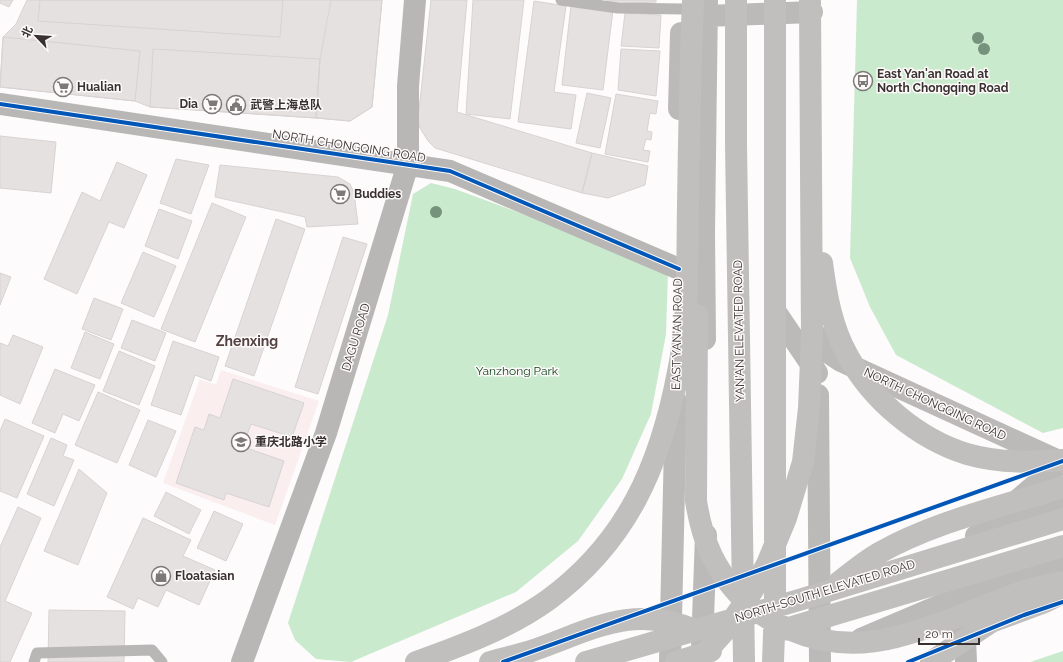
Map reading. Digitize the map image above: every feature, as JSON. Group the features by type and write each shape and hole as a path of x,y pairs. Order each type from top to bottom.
{"highway":[{"name":"YAN'AN ELEVATED ROAD","path":"736,0 736,144 745,662"},
{"path":"773,662 775,606 777,4"},
{"path":"697,662 725,631 753,590 767,564 786,518 803,462 809,408 812,336 811,4"},
{"path":"416,662 464,645 516,620 549,599 595,558 626,520 638,500 648,476 668,416 679,371 683,336 683,266 694,5"},
{"path":"812,162 820,221 822,264 833,320 848,355 869,386 887,406 907,422 938,442 966,453 989,459 1020,462 1062,461"},
{"path":"683,266 696,308 698,330 696,501 700,524 712,555 723,575 740,596 761,614 790,631 808,637 841,642 868,642 895,638 928,629 1026,591 1063,582"},
{"path":"755,662 779,634 800,613 878,554 905,540 937,527 1063,487"},
{"name":"NORTH-SOUTH ELEVATED ROAD","path":"586,662 799,600 1063,519"},
{"name":"NORTH-SOUTH ELEVATED ROAD","path":"672,656 1063,546"},
{"path":"931,662 991,622 1045,602 1063,593"},
{"path":"490,662 531,650 592,627 612,621 631,619 652,620 687,626 725,644 745,662"}],"main road":[{"path":"777,4 777,314 784,605 779,662"},
{"path":"702,662 706,550 705,295 704,233 694,5 811,4 818,374 819,592 816,660 953,600 1063,563"},
{"path":"704,233 683,266 705,295"},
{"name":"EAST YAN'AN ROAD","path":"672,656 683,266"},
{"path":"777,314 818,374"},
{"name":"NORTH CHONGQING ROAD","path":"817,336 829,353 840,361 1062,461"},
{"path":"976,536 1062,461"},
{"path":"616,662 672,656 703,635 976,536 1063,507"},
{"path":"953,600 1024,615 1063,602"}],"street":[{"name":"DAGU ROAD","path":"242,662 326,433 408,164 408,86 415,0"},
{"name":"NORTH CHONGQING ROAD","path":"0,104 450,171 683,266"},
{"path":"953,600 965,638 966,662"},
{"path":"965,638 1024,615"}],"lane":[{"path":"561,0 588,2 618,8 694,5"},
{"path":"34,662 38,653 152,650 162,662"}],"shaded area":[{"name":"重庆北路小学","path":"221,370 319,401 275,525 163,483 200,379 216,385"}],"green space":[{"path":"857,0 1063,0 1063,428 1043,433 896,355 870,307 850,258"},
{"name":"Yanzhong Park","path":"431,183 455,189 640,257 668,271 666,334 651,414 622,479 578,541 516,592 351,662 316,659 295,640 288,623 388,315 413,194"},
{"path":"1063,651 1063,662 1031,662 1033,661"}],"building":[{"path":"0,0 13,0 9,7 0,3"},
{"path":"27,0 382,0 372,107 350,121 150,107 135,101 0,87 3,37 16,24"},
{"path":"40,0 283,0 280,37 38,21"},
{"path":"331,0 382,0 372,107 350,121 316,118 320,59"},
{"path":"431,0 467,0 457,112 592,153 582,193 435,148 428,141 420,128 418,119"},
{"path":"473,0 524,0 510,119 466,114"},
{"path":"607,0 656,0 656,2 607,4"},
{"path":"534,1 566,6 554,92 576,95 571,129 518,122"},
{"path":"571,5 613,10 603,90 562,85"},
{"path":"625,13 661,15 659,48 621,46"},
{"path":"3,37 140,51 135,101 0,87"},
{"path":"153,49 320,59 316,118 150,107"},
{"path":"621,49 660,51 656,96 618,90"},
{"path":"587,93 611,98 600,148 576,143"},
{"path":"616,94 658,101 656,114 650,113 647,131 652,132 651,140 646,139 643,150 650,151 648,162 605,154"},
{"path":"0,136 56,142 51,193 0,188"},
{"path":"592,153 648,166 645,185 608,198 582,193"},
{"path":"176,159 209,165 191,214 160,203"},
{"path":"117,162 147,175 124,228 109,222 77,294 44,279 82,192 100,201"},
{"path":"220,165 338,177 350,184 354,193 358,224 307,227 305,217 215,197"},
{"path":"212,203 246,217 195,342 161,329"},
{"path":"159,209 192,221 178,259 145,246"},
{"path":"276,219 305,229 254,376 225,366"},
{"path":"343,237 367,244 318,394 295,387"},
{"path":"143,252 176,266 154,317 121,303"},
{"path":"0,273 11,277 0,305"},
{"path":"94,298 123,309 111,340 82,329"},
{"path":"132,320 166,333 155,361 121,348"},
{"path":"85,332 114,344 100,379 71,368"},
{"path":"13,335 43,347 20,404 0,395 0,343 8,346"},
{"path":"173,341 219,357 211,381 195,375 181,415 151,405"},
{"path":"119,351 155,366 139,405 103,391"},
{"path":"55,369 95,385 79,421 63,414 55,433 32,423"},
{"path":"233,379 304,403 292,437 251,424 246,438 241,436 238,445 284,461 269,507 226,493 224,500 176,483 195,427 204,430 209,414 220,418"},
{"path":"98,392 140,410 117,463 75,445"},
{"path":"5,419 44,436 17,498 0,491 0,431"},
{"path":"148,420 176,431 156,477 129,465"},
{"path":"51,438 67,445 63,456 74,460 54,506 27,494"},
{"path":"79,469 107,493 78,565 44,551"},
{"path":"166,492 201,510 189,534 154,516"},
{"path":"18,507 41,518 5,601 32,613 10,662 0,662 0,547"},
{"path":"214,511 243,524 226,561 197,548"},
{"path":"143,518 191,540 183,556 215,570 199,605 166,590 158,607 138,598 133,609 107,597"},
{"path":"49,610 125,611 124,662 48,662"}],"cycle path":[{"path":"0,104 450,171 679,269"},
{"path":"503,662 1063,461"},
{"path":"908,662 1024,615 1063,602"}],"place":[{"name":"East Yan'an Road at North Chongqing Road","path":"863,81"},
{"name":"Hualian","path":"63,87"},
{"name":"Dia","path":"212,104"},
{"name":"武警上海总队","path":"236,105"},
{"name":"Buddies","path":"340,194"},
{"name":"重庆北路小学","path":"241,442"},
{"name":"Floatasian","path":"161,576"}],"district":[{"name":"Zhenxing","path":"247,341"}]}
